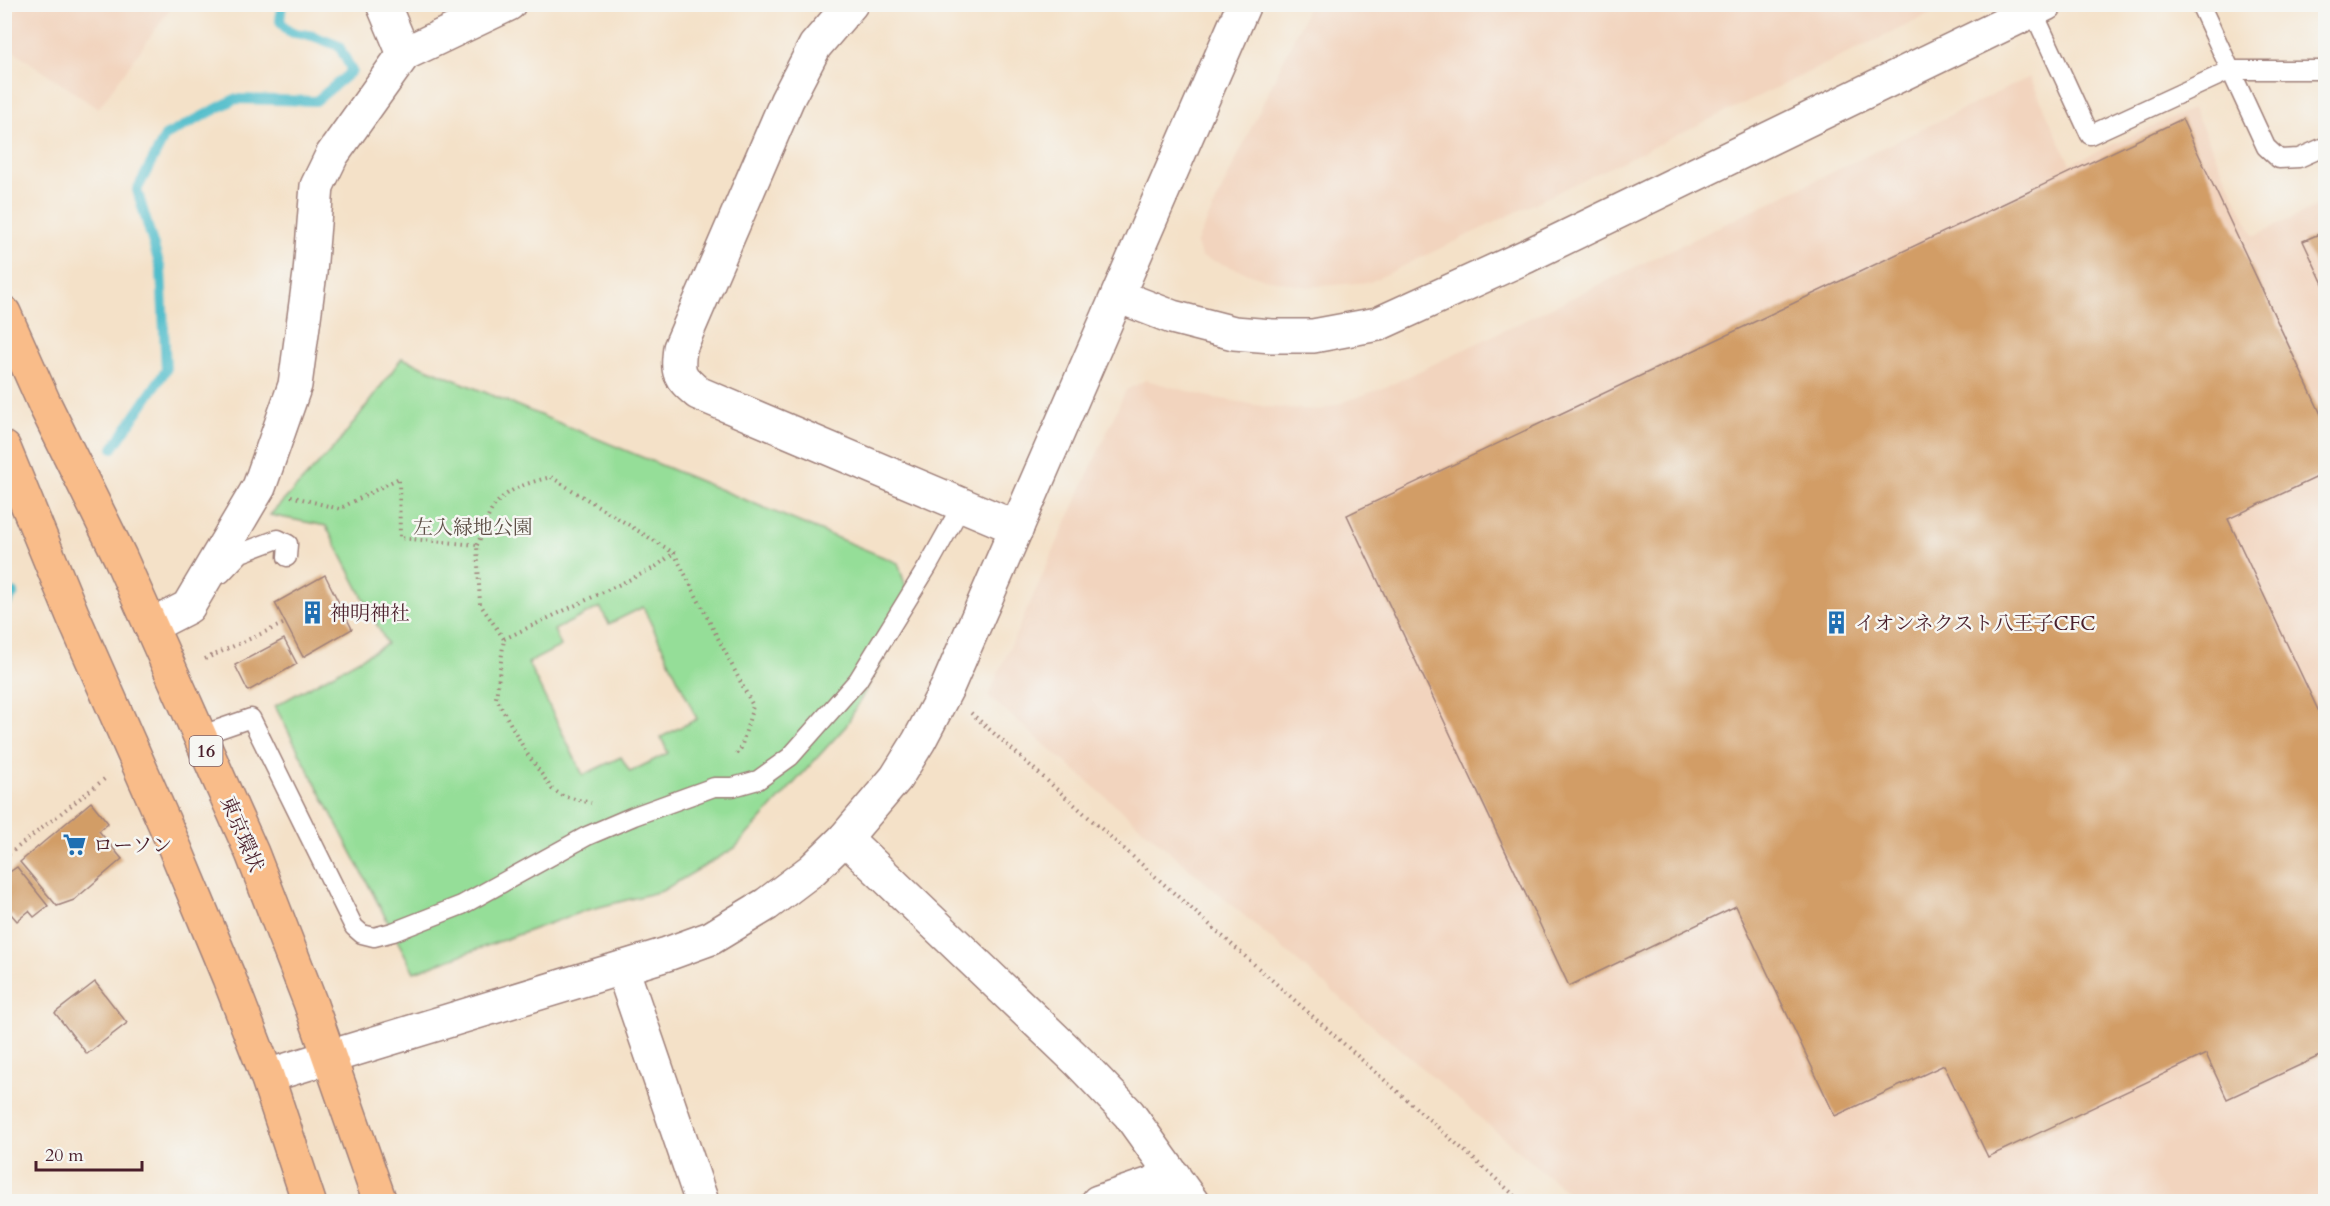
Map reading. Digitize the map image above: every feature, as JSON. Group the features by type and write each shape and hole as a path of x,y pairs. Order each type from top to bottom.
{"highway":[{"name":"東京環状","path":"4,313 45,405 151,626 252,853 330,1056 380,1202"},
{"path":"4,448 73,616 202,913 267,1076 309,1202"}],"street":[{"path":"383,4 404,54"},
{"path":"151,626 188,607 259,487 295,385 310,273 317,186 332,155 404,54 509,4"},
{"path":"851,4 815,46 787,100 680,348 678,369 686,383 698,393 1017,528"},
{"path":"267,1076 622,968 711,938 767,904 812,870 845,838 896,778 947,688 1244,4"},
{"path":"1118,296 1172,317 1234,333 1313,336 1378,324 1527,256 2039,8"},
{"path":"845,838 1079,1062 1129,1114 1183,1189 1098,1202"},
{"path":"622,968 702,1202"}],"lane":[{"path":"2200,4 2266,147 2279,159 2299,158 2325,146"},
{"path":"2039,8 2090,135 2231,70 2325,70"},
{"path":"199,736 251,718 354,927 362,934 374,937 393,932 462,905 587,836 714,787 733,788 758,780 790,757 858,680 928,566 962,505"},
{"path":"188,607 241,553 278,539 288,544 287,557"}],"path":[{"path":"634,816 563,796 552,789 538,771 496,698 504,639 480,604 477,545 495,505 509,493 525,484 551,477 674,553 753,706 741,748 714,787"},
{"path":"259,487 339,509 399,478 400,538 477,545"},
{"path":"504,639 654,568 674,553"},
{"path":"205,659 285,623"},
{"path":"966,709 1522,1202"},
{"path":"4,858 93,786 134,757"}],"shaded area":[{"path":"1308,4 1949,5 1370,282 1307,287 1265,279 1202,257 1196,244 1303,19"},
{"path":"20,5 173,5 98,109 5,45 5,26"},
{"path":"2030,77 2070,164 2193,108 2254,236 2325,203 2325,1201 1577,1201 988,696 1126,390 1146,380 1205,396 1267,407 1321,410 1388,386"}],"green space":[{"name":"左入緑地公園","path":"402,358 898,563 912,606 846,726 735,848 662,891 584,911 414,972 275,706 387,644 326,526 270,515 340,441","holes":["600,607 609,624 643,607 697,719 661,737 668,753 630,772 621,757 583,775 528,663 561,646 554,630"]}],"building":[{"name":"イオンネクスト八王子CFC","path":"2182,119 2326,425 2326,473 2228,519 2326,727 2326,1053 2227,1099 2206,1054 1988,1157 1944,1065 1835,1116 1736,906 1569,986 1347,515"},
{"path":"2326,231 2326,290 2303,241"},
{"name":"神明神社","path":"325,575 352,629 303,657 275,603"},
{"path":"284,639 297,664 248,691 235,665"},
{"name":"ローソン","path":"91,802 108,823 99,831 122,859 74,900 57,906 20,862"},
{"path":"17,867 48,906 34,917 29,911 17,921 11,914 4,919 4,876"},
{"path":"95,982 127,1023 87,1054 55,1013"}],"waterway":[{"path":"113,448 166,370 161,270 137,190 165,136 235,99 316,101 352,71 339,46 313,36 289,32 280,21 282,4"},
{"path":"4,607 14,593"}],"place":[{"name":"神明神社","path":"312,613"},
{"name":"イオンネクスト八王子CFC","path":"1837,623"},
{"name":"ローソン","path":"75,845"}]}
